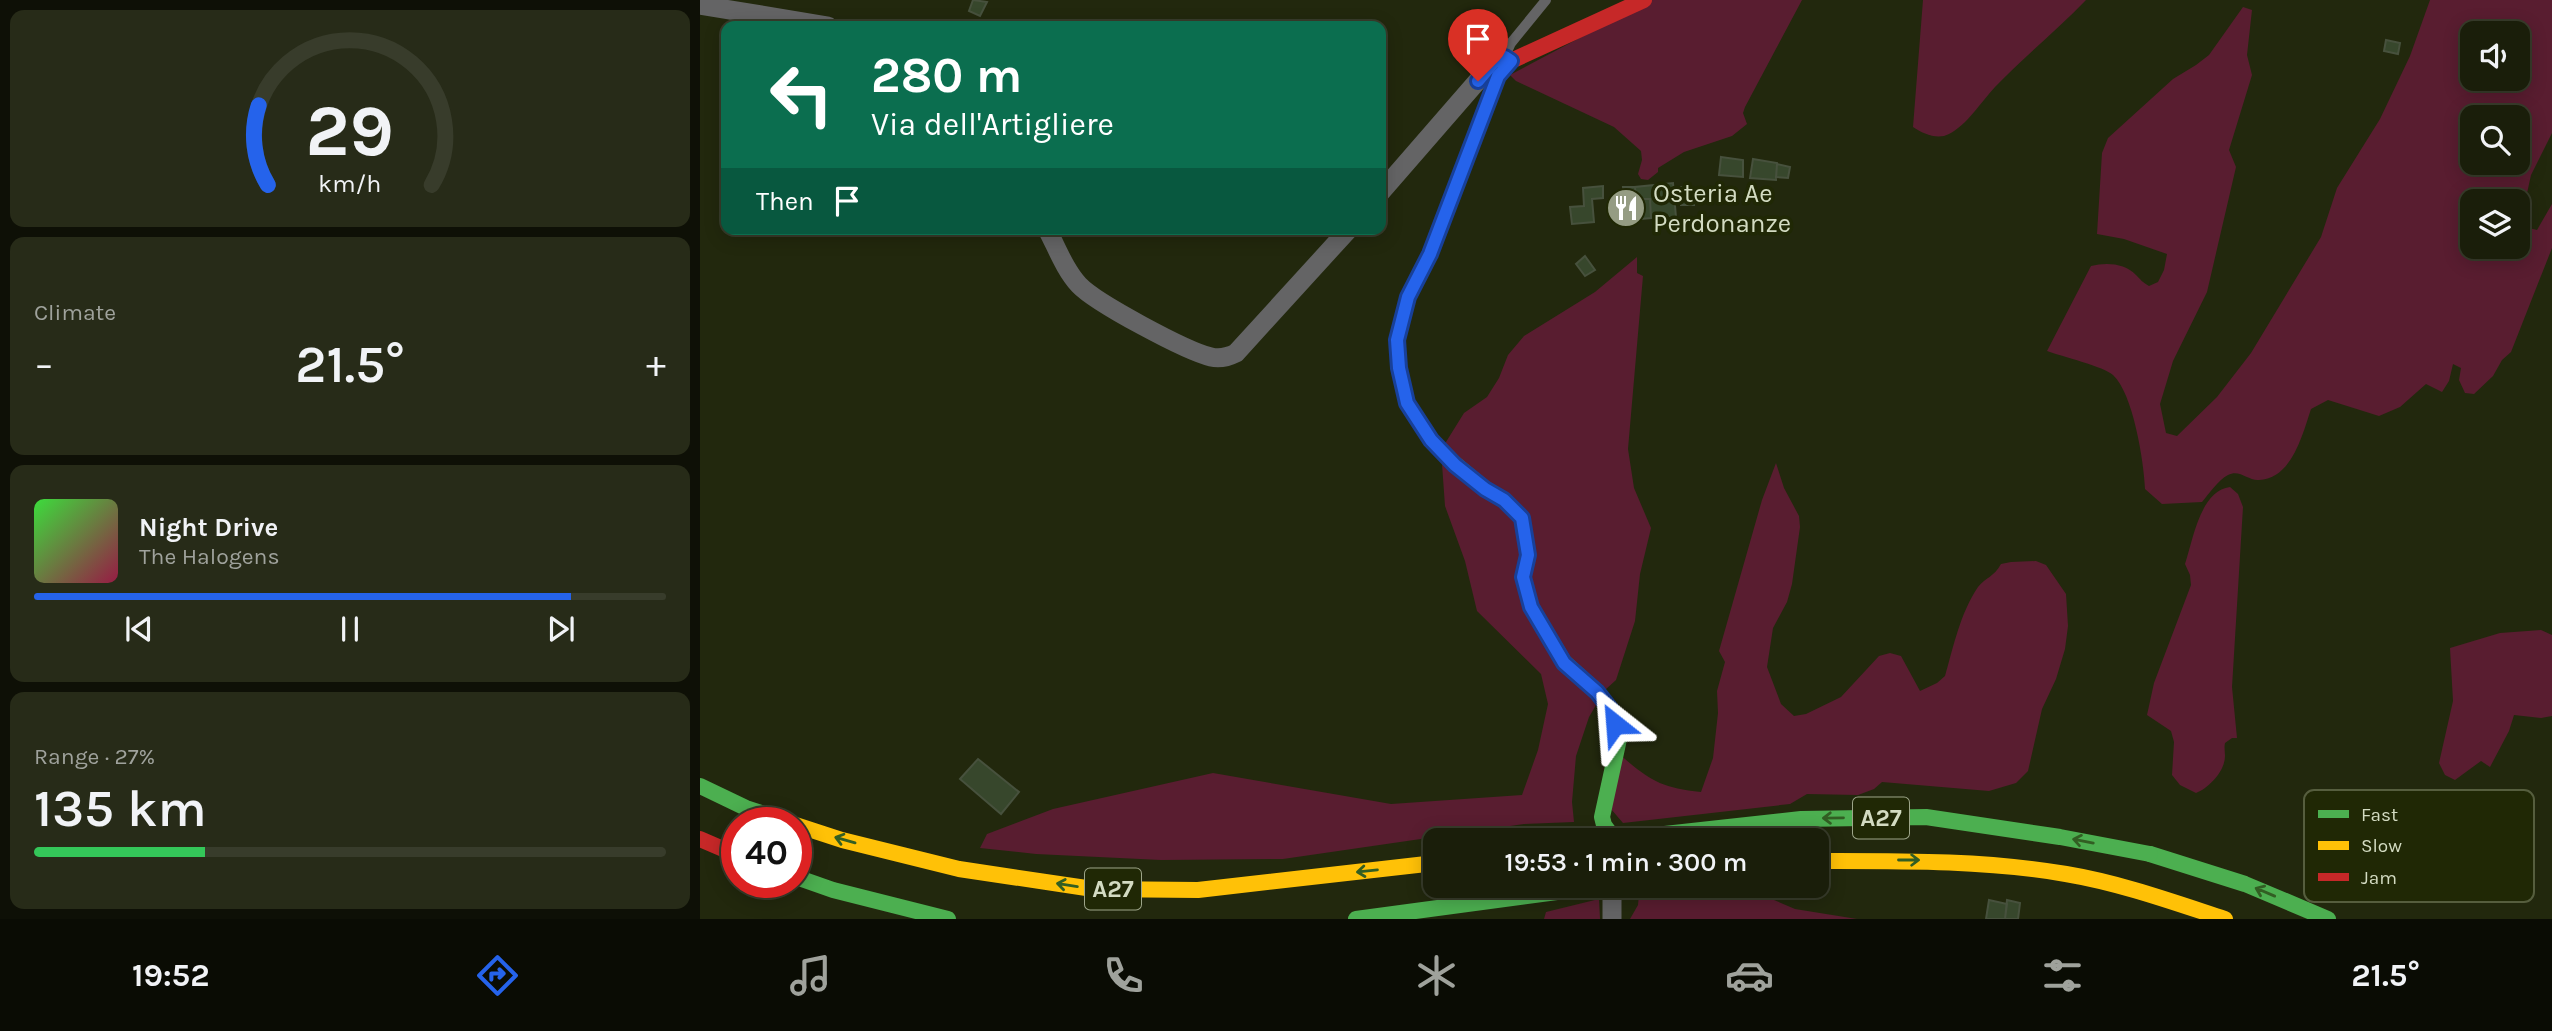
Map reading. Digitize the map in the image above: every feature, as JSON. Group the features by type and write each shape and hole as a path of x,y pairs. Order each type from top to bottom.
{"main road":[{"path":"1606,828 1602,817 1619,739 1611,710 1597,692 1564,663 1531,607 1523,577 1528,555 1522,518 1504,500 1455,465 1431,440 1407,403 1399,368 1397,340 1408,297 1430,254 1498,76 1508,59 1644,0"},
{"path":"700,786 744,807"},
{"name":"A27","path":"1720,828 1801,819 1926,817 2060,837 2150,854 2245,884 2328,919"},
{"name":"A27","path":"812,830 958,869 1093,889 1198,890 1423,864"},
{"path":"700,839 721,848"},
{"name":"A27","path":"1829,861 1925,860 2047,871 2141,892 2225,919"},
{"path":"812,883 948,919"},
{"path":"1356,919 1503,898"}],"street":[{"path":"700,5 798,21"},
{"path":"1386,186 1494,62 1508,59"},
{"path":"1050,235 1075,280 1091,296 1194,352 1214,358 1228,357 1236,353 1344,235"},
{"path":"1612,898 1612,919"}],"lane":[{"path":"1508,59 1511,43 1546,0"}],"shaded area":[{"path":"1651,0 1802,0 1745,107 1743,113 1747,124 1732,136 1684,152 1658,168 1658,172 1648,180 1641,179 1638,174 1642,160 1641,151 1614,127 1516,81 1510,75"},
{"path":"1923,0 2086,0 1995,87 1962,125 1949,134 1935,136 1913,127"},
{"path":"2430,0 2552,0 2552,133 2531,175 2528,189 2460,189 2460,259 2530,259 2530,228 2537,230 2552,204 2552,248 2511,352 2502,360 2493,376 2474,394 2465,393 2459,380 2461,368 2453,364 2449,381 2442,392 2426,384 2400,407 2379,416 2328,400 2311,409 2294,453 2280,472 2259,480 2240,474 2228,475 2202,502 2162,504 2145,489 2132,412 2120,384 2108,372 2047,351 2091,266 2121,266 2132,271 2149,286 2158,282 2164,270 2167,254 2124,239 2097,234 2102,153 2108,138 2173,79 2209,55 2243,7 2252,10 2247,55 2252,75 2229,150 2236,167 2207,292 2173,361 2160,404 2166,433 2177,436 2217,397 2251,353 2321,237 2337,188 2380,119 2410,56"},
{"path":"1637,257 1637,273 1643,276 1628,449 1634,488 1651,528 1640,574 1635,621 1616,680 1605,690 1589,717 1576,756 1572,802 1574,822 1496,828 1423,828 1423,839 1283,859 1161,860 1036,854 980,848 987,834 1053,809 1213,773 1391,804 1522,795 1538,750 1548,704 1541,674 1477,611 1465,561 1445,506 1441,450 1464,413 1487,397 1499,378 1508,355 1524,336 1595,292"},
{"path":"1776,463 1784,488 1799,516 1800,527 1792,584 1787,602 1773,628 1767,667 1781,704 1794,716 1806,714 1841,697 1879,656 1890,653 1901,656 1920,691 1937,683 1945,676 1962,619 1978,587 1996,572 2001,564 2036,561 2046,565 2066,594 2068,626 2065,649 2056,679 2042,709 2028,771 2016,783 1989,791 1882,782 1874,789 1858,795 1807,794 1790,804 1623,823 1611,809 1618,753 1655,781 1675,788 1701,792 1713,758 1718,713 1717,691 1725,662 1719,651 1762,500"},
{"path":"2230,487 2238,494 2243,507 2232,687 2237,738 2225,743 2222,767 2206,787 2196,793 2180,785 2172,775 2174,742 2171,731 2147,715 2154,683 2191,585 2185,564 2199,518 2211,497"},
{"path":"2541,630 2552,635 2552,716 2541,718 2514,715 2509,731 2490,767 2481,761 2455,780 2445,775 2439,763 2453,701 2450,648 2500,633"},
{"path":"1639,898 1773,898 1795,909 1857,919 1630,919"},
{"path":"1599,899 1600,919 1544,919 1546,912"}],"building":[{"path":"973,0 987,2 980,16 969,11"},
{"path":"2386,40 2400,43 2398,54 2384,51"},
{"path":"1721,157 1743,160 1743,177 1719,175"},
{"path":"1753,159 1777,163 1776,180 1750,178"},
{"path":"1777,164 1790,167 1788,178 1776,177"},
{"path":"1673,183 1676,217 1651,218 1650,199 1636,199 1635,187"},
{"path":"1603,186 1603,198 1592,199 1594,222 1572,224 1570,207 1584,206 1583,188"},
{"path":"1623,187 1635,187 1636,199 1650,199 1651,218 1617,221 1615,197 1624,196"},
{"path":"1680,187 1693,188 1694,205 1681,205"},
{"path":"1585,256 1595,270 1585,276 1576,264"},
{"path":"978,759 1019,792 1001,814 960,779"},
{"path":"1989,900 2007,904 2005,919 1986,919"},
{"path":"2007,900 2020,903 2018,919 2005,919"}],"traffic: fast":[{"path":"1449,459 1485,489 1504,500 1522,518 1528,555 1523,577 1531,607 1564,662 1597,692 1611,710 1619,739 1602,817 1606,828"},
{"path":"700,786 744,807"},
{"path":"1719,828 1801,819 1926,817 2060,837 2150,854"},
{"path":"2150,854 2245,884 2328,919"},
{"path":"812,883 948,919"},
{"path":"1356,919 1513,898"}],"traffic: slow":[{"path":"1449,459 1431,440 1407,403 1399,368 1397,340 1408,297 1430,254 1450,202"},
{"path":"812,830 959,869 1093,889 1198,890 1423,864"},
{"path":"1829,861 1941,862 2035,869 2106,882 2225,919"}],"traffic: jam":[{"path":"1450,202 1498,76 1511,61 1644,0"},
{"path":"700,839 721,848"}],"place":[{"name":"Osteria Ae Perdonanze","path":"1626,208"}],"route":[{"path":"1478,81 1494,62 1505,57 1511,61 1498,76 1430,254 1408,297 1397,340 1399,368 1407,403 1431,440 1455,465 1504,500 1522,518 1527,535 1528,555 1523,577 1531,607 1564,663 1597,692 1611,710 1615,724"}]}
